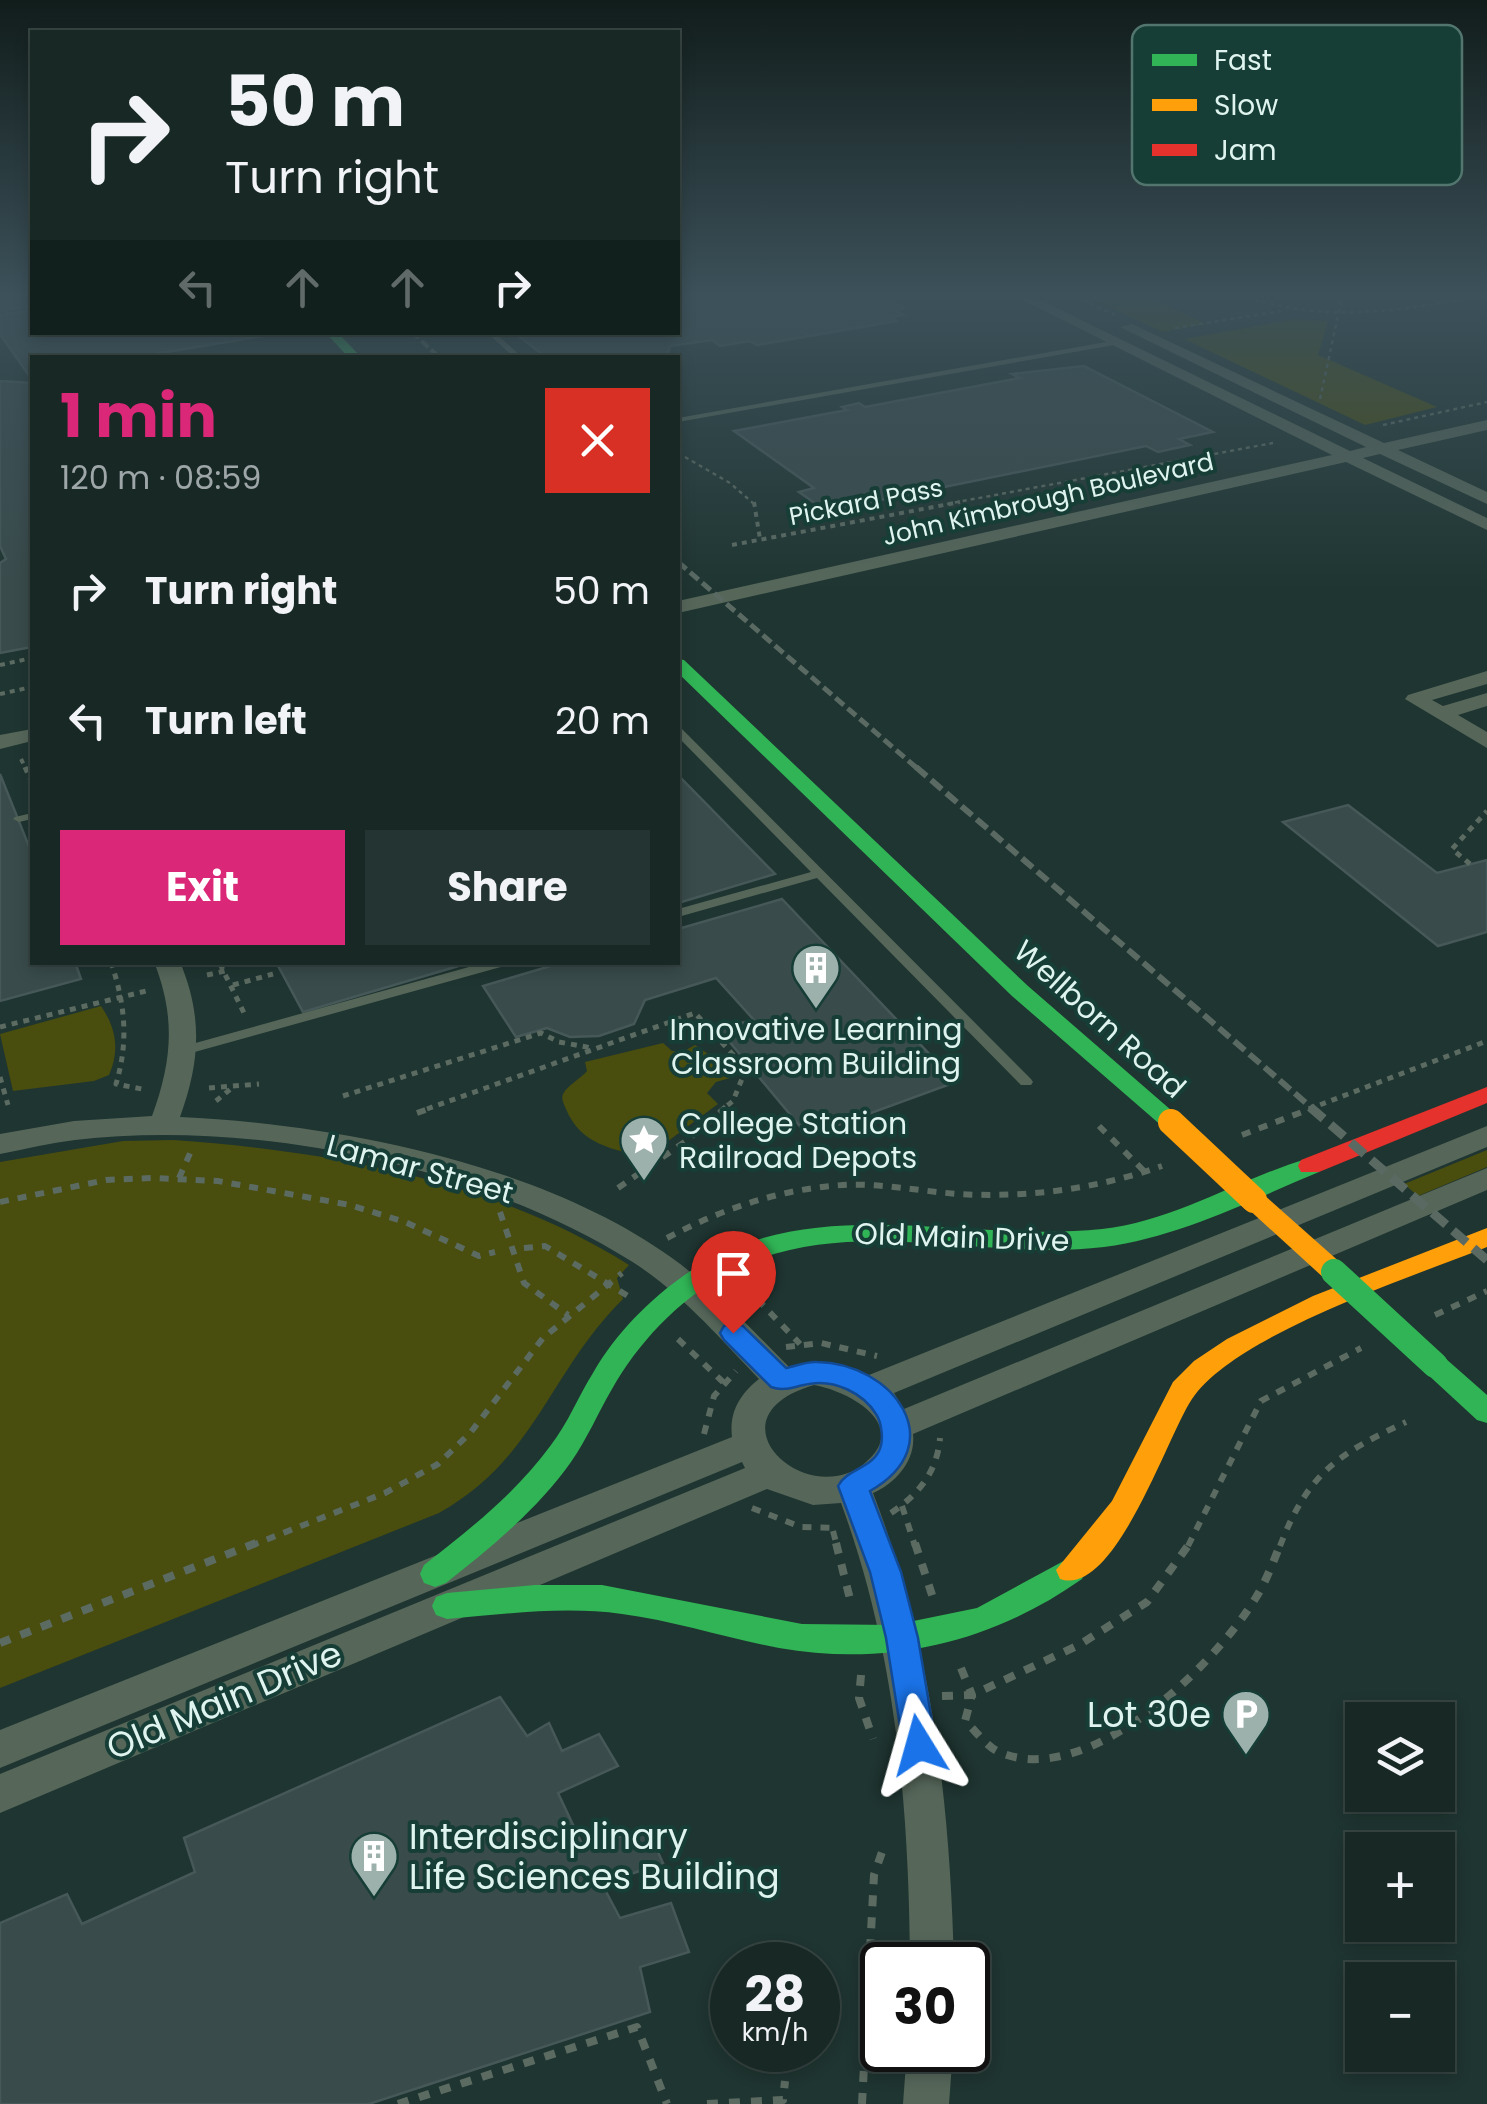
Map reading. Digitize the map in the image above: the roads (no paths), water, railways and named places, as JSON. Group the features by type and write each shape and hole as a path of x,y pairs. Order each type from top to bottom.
{"street":[{"path":"1224,395 1487,525"},
{"path":"1270,395 1487,498"},
{"name":"John Kimbrough Boulevard","path":"680,591 1487,411"},
{"name":"John Kimbrough Boulevard","path":"680,607 1487,426"},
{"path":"1124,507 1136,498 1176,488 1172,481"},
{"path":"1055,507 1074,519"},
{"name":"Wellborn Road","path":"680,666 1020,990 1487,1412"},
{"path":"1487,677 1415,699 1487,741"},
{"path":"1458,685 1486,700"},
{"path":"1441,714 1486,700"},
{"path":"163,1124 186,1050 186,1016 168,965"},
{"name":"Old Main Drive","path":"441,1590 485,1535 562,1453 610,1367 636,1332 687,1288 732,1258 842,1233 898,1231 1041,1243 1135,1232 1487,1094"},
{"name":"Lamar Street","path":"0,1144 84,1129 163,1124 236,1128 321,1142 450,1172 531,1199 645,1254 687,1288 781,1380"},
{"name":"Old Main Drive","path":"871,1388 1266,1210 1487,1136"},
{"path":"896,1426 1323,1262 1487,1178"},
{"name":"Old Main Drive","path":"0,1749 441,1590 509,1600 620,1600 824,1640 902,1638 948,1632 1004,1614 1048,1590 1081,1562 1126,1504 1186,1387 1237,1342 1487,1237"},
{"path":"832,1372 871,1388 888,1405 896,1426 895,1447 878,1472 853,1486 810,1490 792,1486 758,1459 748,1412 767,1388 797,1374 832,1372"},
{"name":"Old Main Drive","path":"0,1794 441,1590 758,1459"},
{"path":"853,1486 881,1558 902,1638 924,1788 931,1942"},
{"path":"926,2104 928,2072"}],"lane":[{"path":"680,420 816,395"},
{"path":"680,733 1026,1082"},
{"path":"680,913 821,873"},
{"path":"186,1050 492,965"}],"railway":[{"path":"680,564 918,769"},
{"path":"916,767 1313,1109"},
{"path":"1310,1107 1487,1260"}],"place":[{"name":"Innovative Learning Classroom Building","path":"816,1010"},
{"name":"College Station Railroad Depots","path":"644,1182"},
{"name":"Lot 30e","path":"1246,1756"},
{"name":"Interdisciplinary Life Sciences Building","path":"374,1898"}]}
